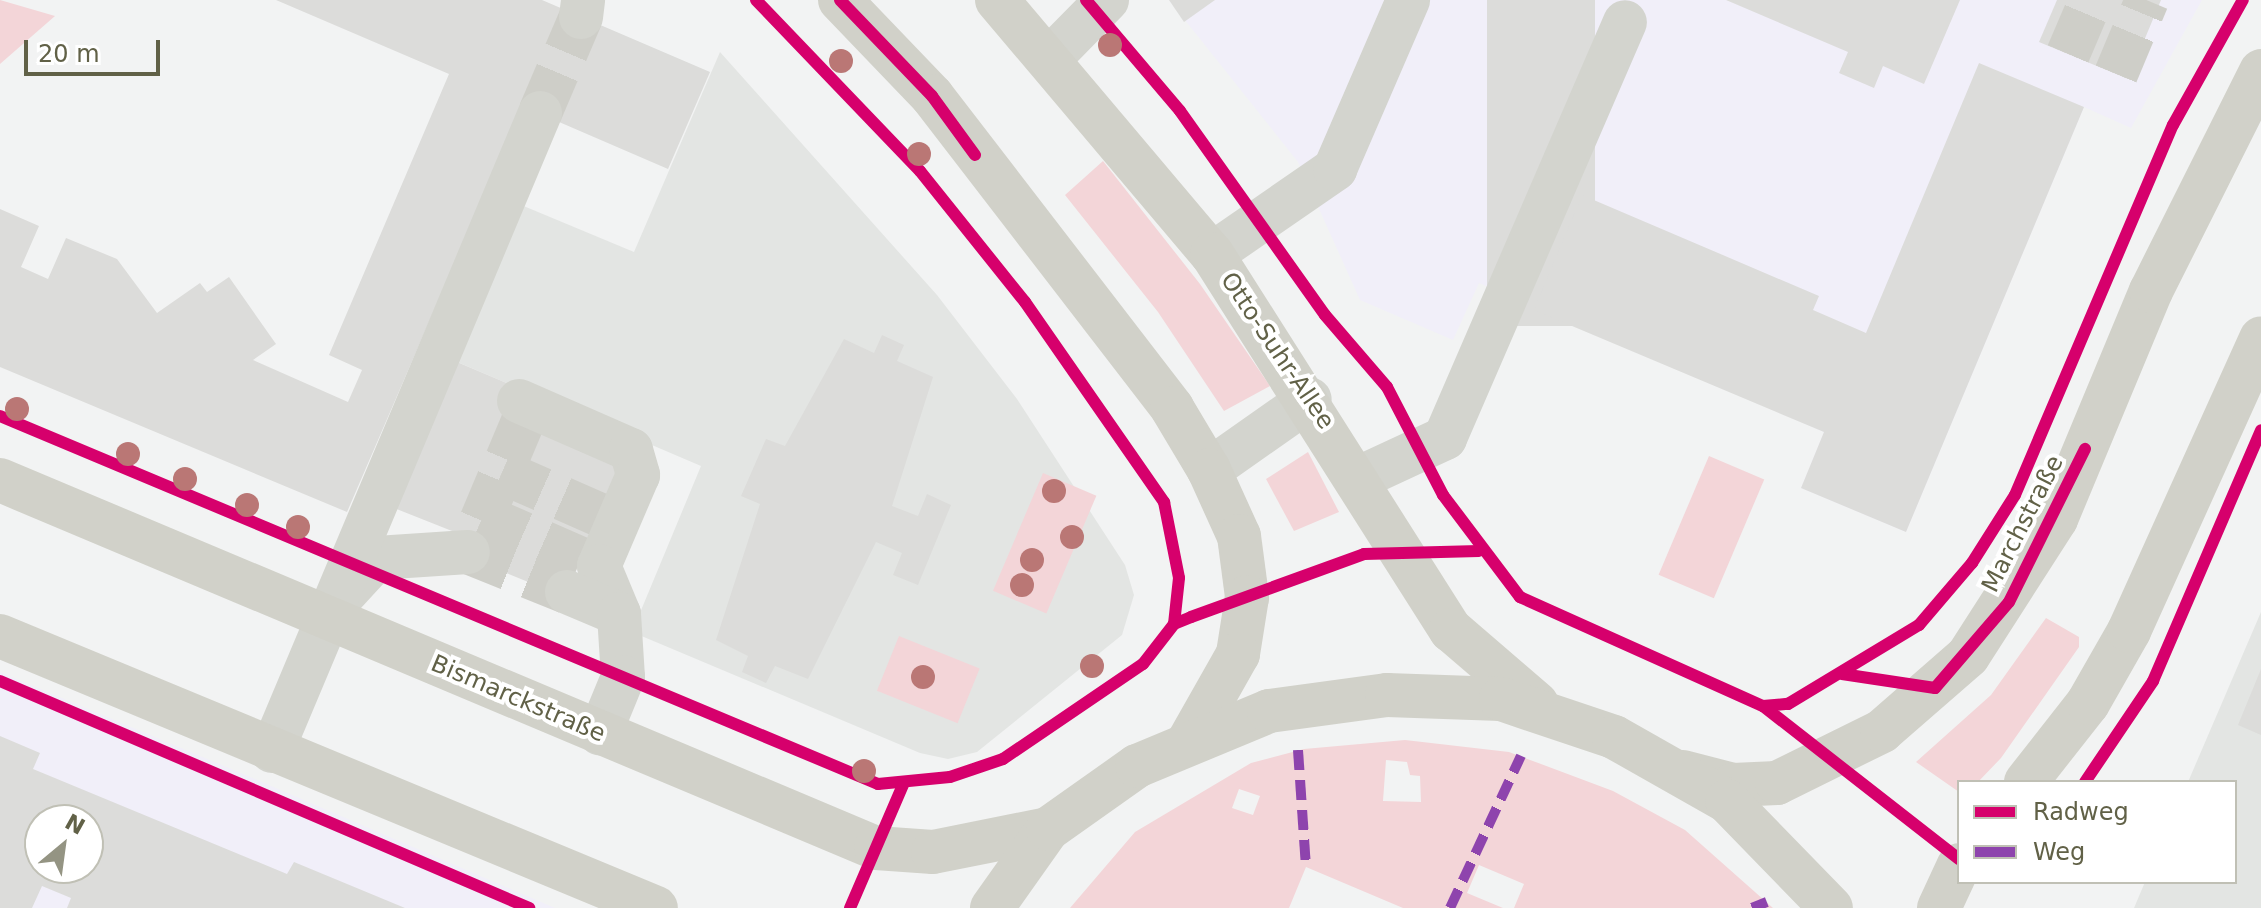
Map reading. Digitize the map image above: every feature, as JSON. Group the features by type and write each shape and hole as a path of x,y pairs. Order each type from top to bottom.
{"main road":[{"path":"840,0 932,96 1172,408 1209,470 1239,536 1247,597 1238,654 1190,739"},
{"name":"Otto-Suhr-Allee","path":"997,0 1051,57 1212,254 1310,399 1451,630 1542,708"},
{"name":"Marchstraße","path":"1683,772 1733,785 1777,783 1882,731 1968,656 2056,519 2151,291 2261,71"},
{"path":"2028,780 2088,703 2129,631 2261,338"},
{"name":"Bismarckstraße","path":"0,480 893,853 933,852 1048,829"},
{"path":"0,636 656,908"},
{"path":"992,908 1048,829 1092,794 1190,739 1319,700 1456,695 1542,708 1683,772 1761,830 1831,908"},
{"path":"1939,908 1957,869"}],"lane":[{"path":"1051,57 1107,0"},
{"path":"1212,254 1335,169 1408,0"},
{"path":"1359,478 1445,438 1625,22"},
{"path":"272,751 540,113"},
{"path":"1209,470 1310,399"},
{"path":"524,409 631,450 629,472 582,572 619,614 623,677 600,733"},
{"path":"328,618 377,558 468,552"}],"shaded area":[{"path":"0,0 55,16 0,64"},
{"path":"1169,0 2202,0 2131,128 2084,107 1906,532 1801,488 1824,432 1479,283 1453,340 1360,300 1298,162"},
{"path":"720,52 937,295 1017,399 1125,565 1134,595 1122,635 977,752 948,759 920,753 632,632 701,466 448,358 514,202 634,252"},
{"path":"1103,161 1200,284 1270,386 1224,411 1158,312 1065,195"},
{"path":"1308,452 1339,512 1294,531 1266,479"},
{"path":"1709,456 1764,479 1714,598 1659,575"},
{"path":"1043,473 1096,496 1046,613 993,591"},
{"path":"2261,612 2261,908 2134,908 2144,884 2237,884 2237,780 2189,780"},
{"path":"2046,618 2079,637 2079,647 2001,758 1980,780 1957,780 1957,791 1916,762 1991,695"},
{"path":"899,636 980,669 958,723 877,691"},
{"path":"0,672 255,779 555,908 0,908"},
{"path":"1405,740 1509,752 1613,791 1685,830 1773,908 1514,908 1524,884 1479,865 1467,893 1503,908 1403,908 1306,867 1289,908 1070,908 1135,832 1251,763 1304,749","holes":["1386,760 1407,762 1410,775 1420,776 1421,802 1383,801","1239,789 1260,796 1253,815 1232,808"]}],"building":[{"path":"276,0 542,0 710,72 668,169 522,106 347,512 0,367 0,209 39,226 21,267 48,279 66,238 117,259 157,313 200,283 207,292 229,277 276,344 253,360 348,402 362,370 329,355 449,74"},
{"path":"1169,0 1215,0 1184,22"},
{"path":"1487,0 1595,0 1595,326 1487,326"},
{"path":"1726,0 1960,0 1924,84 1883,66 1874,88 1839,73 1848,52"},
{"path":"2057,0 2161,0 2128,79 2039,42"},
{"path":"1979,63 2084,107 1906,532 1801,488 1824,432 1534,310 1582,195 1819,296 1813,310 1866,333"},
{"path":"882,335 904,345 897,361 933,377 892,506 918,516 927,494 951,505 918,585 893,575 902,553 876,542 808,679 775,666 766,683 742,672 748,656 716,640 760,504 741,496 766,439 785,446 844,339 874,353"},
{"path":"450,359 523,390 622,462 565,597 462,555 452,531 389,506"},
{"path":"2261,669 2261,735 2238,725"},
{"path":"0,736 40,753 33,769 287,874 294,862 405,908 67,908 71,898 42,886 32,908 0,908"}],"tunnel":[{"path":"2068,54 2091,0"},
{"path":"2116,74 2147,0"},
{"path":"540,113 581,17"},
{"path":"524,419 468,552 567,592"},
{"path":"502,472 600,515"},
{"path":"483,516 581,559"}],"marked path":[{"path":"1298,750 1306,867"},
{"path":"1450,908 1521,756"},
{"path":"1752,908 1767,902"}],"cycle path":[{"path":"756,0 920,171 1025,302 1164,502 1179,578 1174,624"},
{"path":"840,0 932,96 975,155"},
{"path":"1086,0 1180,111 1325,315 1387,387 1443,495 1520,597 1763,706 1957,857"},
{"path":"1763,706 1788,704 1919,625 1972,563 2015,495 2173,125 2243,0"},
{"path":"0,416 878,784 950,777 1003,759 1143,664 1174,624 1191,617 1364,554 1479,551"},
{"path":"2086,780 2153,681 2261,430"},
{"path":"1842,674 1935,688 2009,602 2085,449"},
{"path":"0,681 529,908"},
{"path":"850,908 903,785"}]}
